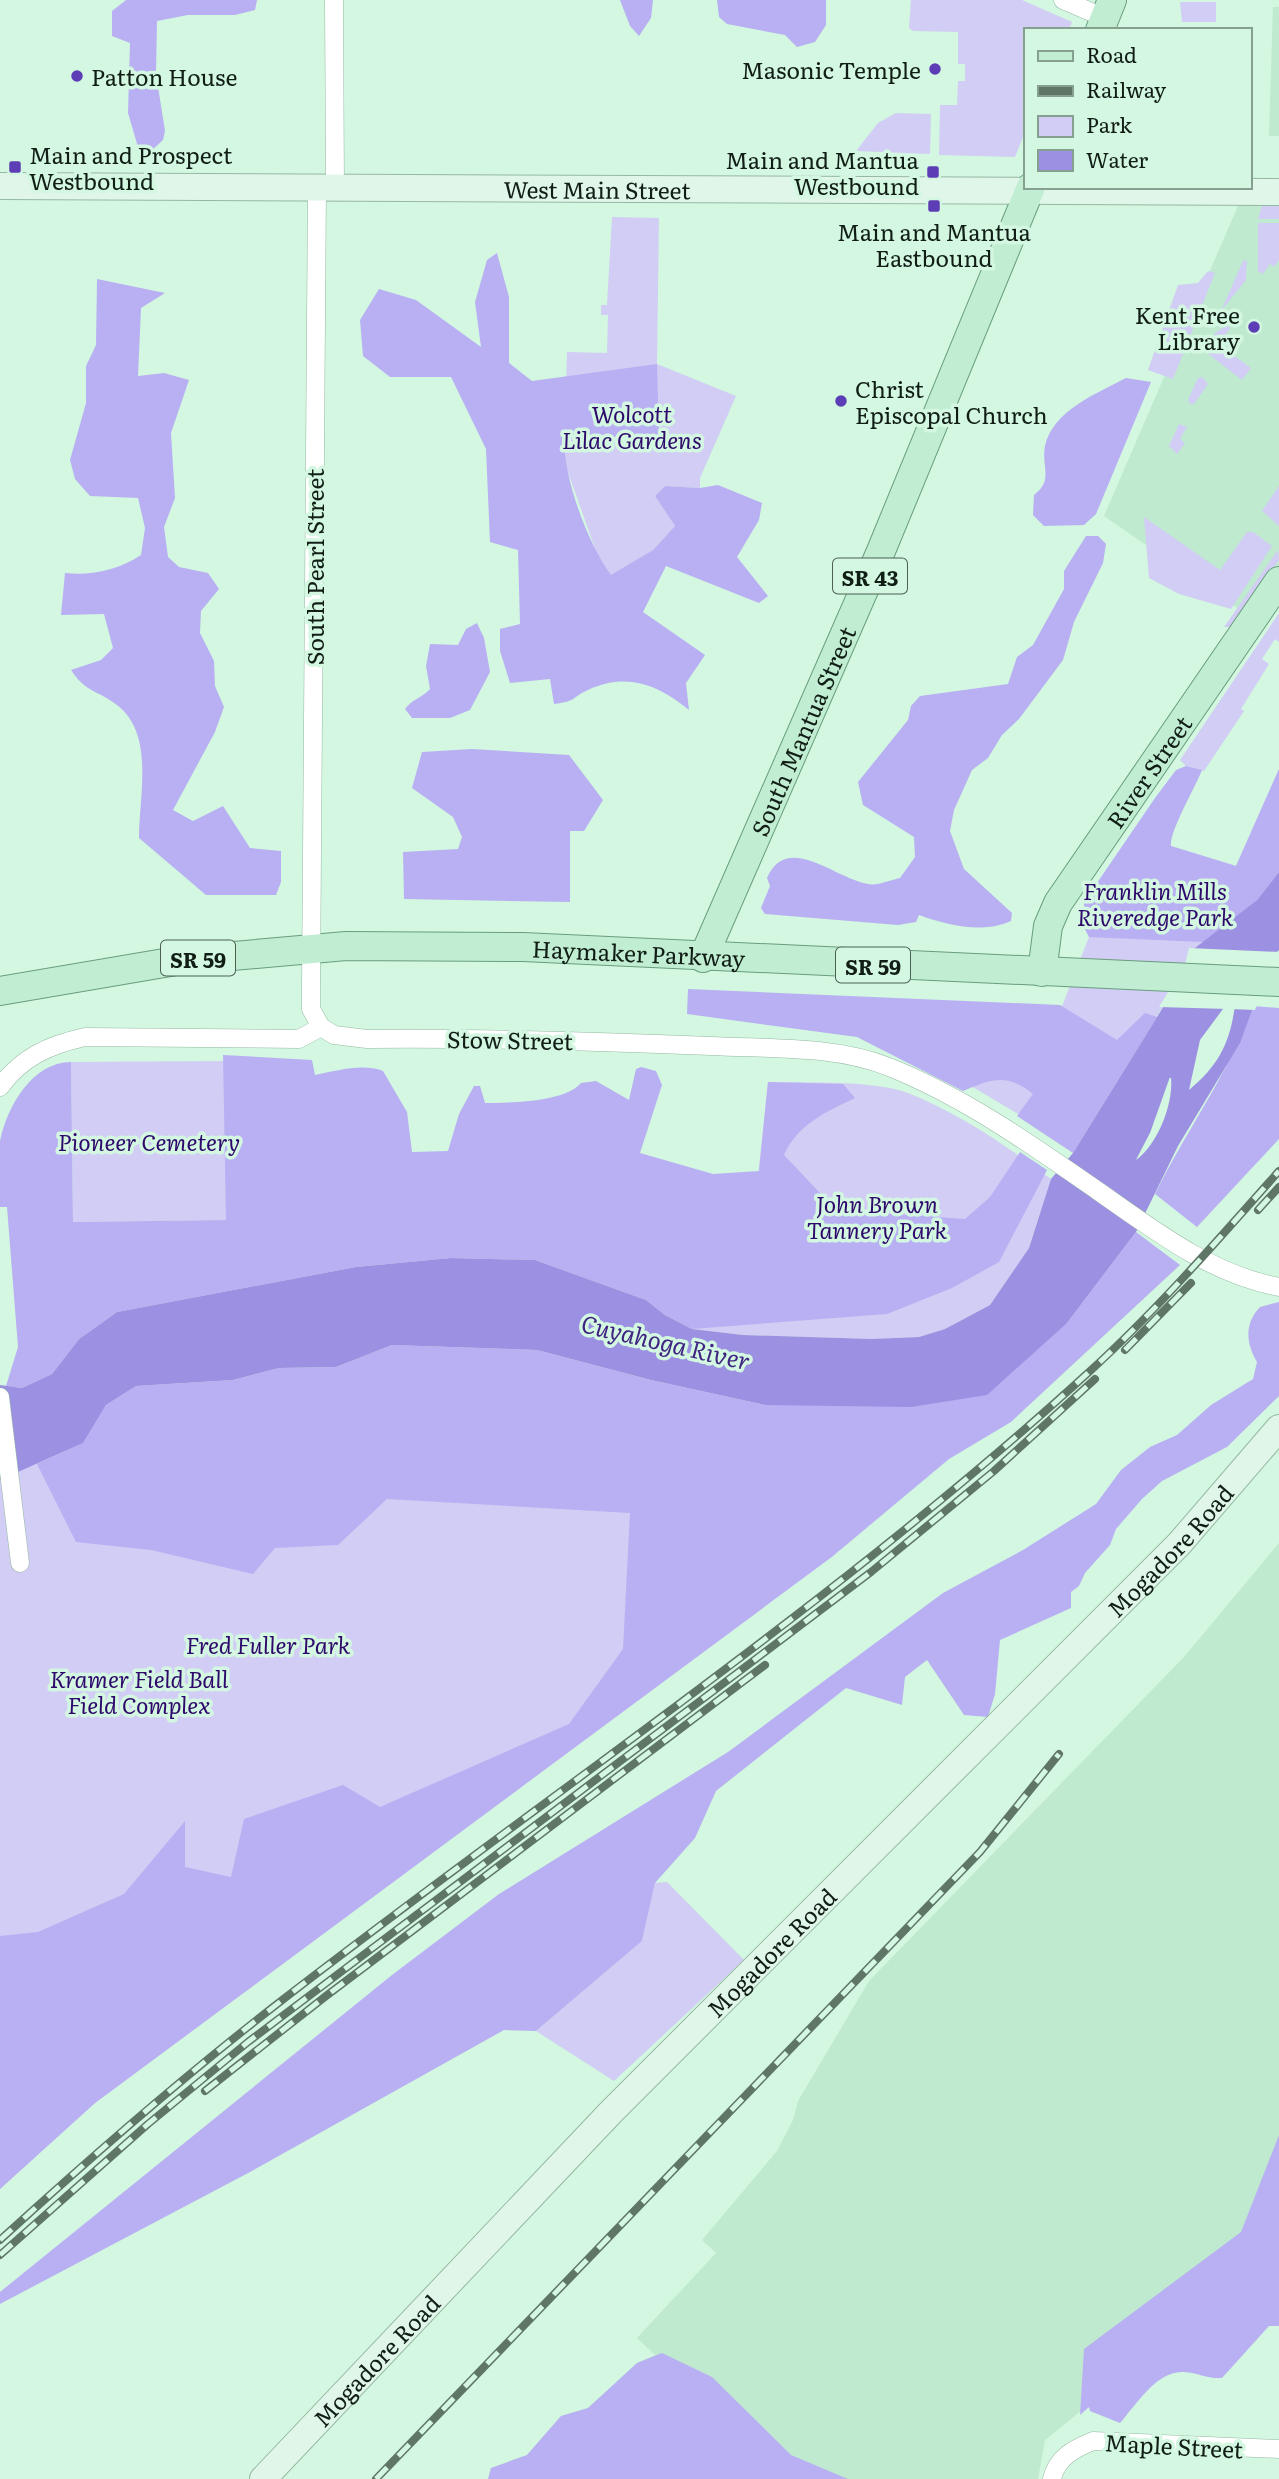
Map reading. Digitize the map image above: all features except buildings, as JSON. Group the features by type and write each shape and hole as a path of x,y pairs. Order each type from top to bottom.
{"main road":[{"name":"South Mantua Street","path":"704,958 881,551 1030,189"},
{"name":"River Street","path":"1042,972 1044,942 1058,903 1279,581"},
{"name":"Haymaker Parkway","path":"0,991 176,961 312,948 523,947 704,958 1279,982"}],"street":[{"name":"South Pearl Street","path":"321,1027 314,1019 311,1009 326,187 334,0"},
{"path":"1063,0 1106,16"},
{"name":"West Main Street","path":"0,186 553,191 1030,189 1279,192"},
{"path":"0,1087 27,1058 61,1042 85,1037 299,1039 321,1027"},
{"name":"Stow Street","path":"321,1027 334,1035 367,1039 585,1040 789,1049 858,1057 890,1067 963,1102 1022,1138 1148,1226 1210,1263 1240,1276 1279,1287"},
{"path":"0,1397 20,1563"},
{"name":"Mogadore Road","path":"263,2479 611,2112 1179,1544 1279,1428"},
{"name":"Maple Street","path":"1052,2479 1054,2470 1071,2449 1093,2441 1279,2449"}],"shaded area":[{"path":"1273,7 1279,7 1279,136 1269,136"},
{"path":"1244,192 1279,192 1279,600 1262,625 1104,516"},
{"path":"1279,1543 1279,2300 1221,2298 1045,2440 1038,2479 488,2479 491,2468 527,2455 561,2416 588,2408 637,2363 655,2355 637,2338 716,2253 702,2240 777,2151 793,2120 798,2101 869,1981 1184,1657"}],"green space":[{"path":"126,0 257,0 255,10 235,15 188,15 157,21 156,74 165,131 163,140 151,151 138,147 128,113 130,43 112,36 112,11"},
{"path":"620,0 653,0 651,18 639,36 630,26"},
{"path":"717,0 826,0 826,25 815,42 797,47 785,35 727,24 719,17"},
{"path":"911,0 1022,0 1072,22 1070,28 1024,28 1024,134 1015,157 939,155 940,105 957,105 958,81 965,81 965,64 958,64 958,32 913,31 909,28"},
{"path":"1180,2 1216,2 1216,22 1182,22"},
{"path":"896,113 931,114 930,154 856,151 878,123"},
{"path":"1262,206 1279,206 1279,219 1258,219"},
{"name":"Wolcott Lilac Gardens","path":"612,217 659,218 657,364 736,396 700,478 700,488 665,486 655,496 675,526 653,550 611,576 598,557 564,461 567,352 607,353 608,315 601,315 601,305 607,305"},
{"path":"1258,223 1279,223 1279,260 1274,267 1270,264 1263,274 1258,271"},
{"path":"497,253 509,297 509,363 532,381 657,364 659,438 564,436 568,470 578,508 593,545 611,575 653,550 675,526 655,496 665,486 700,488 718,485 762,503 759,520 737,557 768,596 759,603 666,566 643,612 705,655 686,683 689,710 654,688 629,682 602,685 571,700 554,704 550,679 510,683 500,651 500,629 520,624 518,550 490,542 486,449 451,377 390,377 363,356 360,320 379,289 416,300 481,347 475,302 487,260"},
{"path":"1247,260 1246,280 1221,311 1243,261"},
{"path":"1208,271 1215,273 1173,379 1148,370 1178,285 1198,283"},
{"path":"97,279 165,293 141,308 138,376 164,373 189,380 171,433 175,498 164,527 168,557 179,567 208,573 219,589 201,611 200,633 214,661 215,686 224,707 215,732 173,810 193,821 223,806 250,848 281,851 281,882 276,895 206,895 139,838 142,767 136,732 129,717 117,705 87,687 71,670 101,660 113,648 104,614 61,615 65,573 104,571 141,555 145,528 138,498 90,496 75,479 70,460 86,403 86,366 96,345"},
{"path":"1227,325 1230,328 1219,345 1251,368 1242,380 1207,353 1215,333"},
{"path":"1202,377 1208,384 1194,404 1190,404 1188,400 1198,378"},
{"path":"1126,378 1151,382 1096,514 1084,525 1044,526 1033,515 1034,495 1044,484 1044,454 1050,433 1057,422 1078,404"},
{"path":"1179,424 1187,427 1180,439 1185,443 1177,454 1169,446"},
{"path":"1279,486 1279,526 1262,511"},
{"path":"1144,517 1220,570 1247,532 1253,532 1272,546 1231,609 1179,594 1149,578"},
{"path":"1086,536 1098,536 1106,544 1103,563 1074,622 1063,660 1019,719 1002,735 988,758 972,770 954,810 950,831 964,869 1012,913 1011,921 989,927 965,927 919,915 916,922 898,925 765,914 761,908 770,886 767,878 776,865 786,859 799,858 868,884 880,884 900,878 915,857 914,837 863,805 858,782 908,720 911,706 920,696 1008,684 1017,657 1033,645 1064,589 1064,571"},
{"path":"1278,550 1279,560 1234,627 1224,627"},
{"path":"1279,613 1279,642 1275,639 1262,659 1269,664 1241,709 1244,711 1204,771 1186,766 1180,760"},
{"path":"477,623 484,638 490,672 470,710 450,718 412,718 405,709 430,689 426,666 430,644 458,645 466,629"},
{"path":"472,749 569,755 603,800 584,831 570,831 570,902 404,899 403,852 458,849 462,837 453,817 412,788 422,752"},
{"path":"1186,766 1202,770 1178,821 1171,846 1236,866 1279,769 1279,872 1257,900 1203,942 1089,937 1084,927 1084,902 1176,770"},
{"name":"Franklin Mills Riveredge Park","path":"1279,769 1279,872 1257,900 1191,951 1188,966 1075,1148 914,1052 1061,1009 1089,937 1084,927 1084,902 1171,846 1236,866"},
{"path":"688,989 1060,1005 1117,1040 1145,1013 1157,1017 1073,1153 1017,1116 1033,1094 1015,1083 991,1081 963,1091 857,1037 687,1014"},
{"path":"1253,1006 1279,1008 1279,1139 1197,1227 1155,1194 1232,1055"},
{"path":"223,1055 312,1060 315,1075 358,1068 383,1071 407,1112 412,1152 448,1151 459,1114 474,1086 480,1086 485,1103 508,1103 550,1098 581,1083 596,1081 629,1100 636,1069 641,1067 656,1071 662,1085 640,1153 713,1174 759,1171 768,1082 843,1084 855,1098 805,1127 784,1155 836,1210 965,1219 990,1197 1020,1152 1047,1170 999,1262 952,1288 887,1314 692,1329 665,1315 646,1300 535,1260 451,1258 356,1267 117,1312 79,1339 52,1374 22,1388 6,1386 18,1347 7,1207 0,1207 0,1141 15,1101 33,1078 44,1070 71,1062 73,1222 226,1220"},
{"name":"Pioneer Cemetery","path":"225,1061 227,1220 73,1222 71,1062"},
{"name":"John Brown Tannery Park","path":"768,1082 859,1084 908,1093 964,1121 1051,1179 1029,1248 990,1305 945,1329 919,1337 872,1339 743,1335 692,1329 753,1224"},
{"path":"1136,1232 1180,1265 1011,1422 949,1459 833,1556 95,2103 0,2189 0,1936 38,1932 124,1894 185,1821 185,1867 231,1877 244,1819 343,1785 380,1807 569,1724 623,1649 630,1513 387,1499 338,1545 275,1548 253,1574 151,1550 76,1542 37,1464 83,1443 106,1405 136,1386 233,1380 279,1368 336,1367 392,1345 537,1350 651,1380 765,1405 1067,1323"},
{"path":"1279,1302 1279,1396 1227,1447 1162,1481 1142,1499 1116,1529 1110,1545 1085,1573 1079,1586 1071,1592 1071,1608 1000,1640 995,1694 988,1717 964,1715 927,1660 905,1677 902,1705 846,1688 716,1791 695,1838 655,1883 642,1941 536,2031 504,2030 250,2172 0,2304 0,2292 392,1975 499,1894 728,1752 943,1593 1023,1550 1096,1504 1121,1470 1150,1447 1177,1435 1211,1405 1253,1379 1257,1362 1248,1334 1251,1320 1260,1307"},
{"name":"Fred Fuller Park","path":"136,1386 833,1556 95,2103 0,2189 0,1479"},
{"path":"667,1882 744,1960 614,2081 536,2031 642,1941 655,1883"},
{"path":"1279,2135 1279,2326 1269,2326 1222,2378 1174,2373 1148,2390 1120,2423 1090,2411 1089,2407 1080,2415 1084,2349 1241,2232"},
{"path":"662,2353 712,2377 791,2455 848,2479 488,2479 491,2468 527,2455 561,2416 588,2408 637,2363"}],"water":[{"path":"1279,872 1279,950 1271,958 1240,1043 1178,1146 1136,1232 1067,1323 987,1395 911,1407 765,1405 651,1380 537,1350 392,1345 336,1367 279,1368 233,1380 136,1386 106,1405 83,1443 0,1480 0,1385 22,1388 52,1374 79,1339 117,1312 356,1267 451,1258 535,1260 646,1300 665,1315 692,1329 743,1335 872,1339 919,1337 945,1329 990,1305 1029,1248 1051,1179 1073,1153 1157,1017 1188,966 1191,951 1257,900","holes":["1237,990 1225,1046 1211,1068 1189,1090 1200,1040","1162,1077 1171,1078 1171,1089 1160,1129 1144,1152 1125,1165 1128,1140 1136,1117 1147,1096"]}],"pier":[{"path":"1189,948 1279,952 1255,1010 1231,1009 1232,1002 1228,1009 1159,1007 1185,964"}],"waterway":[{"name":"Cuyahoga River","path":"1107,1180 1135,1126 1162,1050"}],"railway":[{"path":"0,2240 138,2118 245,2029 794,1617 993,1456 1139,1324 1279,1171"},
{"path":"1258,1210 1279,1187"},
{"path":"1125,1350 1191,1283"},
{"path":"0,2255 148,2124 248,2042 871,1572 994,1471 1095,1379"},
{"path":"205,2091 326,1996 765,1665"},
{"path":"376,2479 980,1852 1059,1754"}],"place":[{"name":"Masonic Temple","path":"935,69"},
{"name":"Patton House","path":"77,76"},
{"name":"Main and Prospect Westbound","path":"15,167"},
{"name":"Main and Mantua Westbound","path":"933,172"},
{"name":"Main and Mantua Eastbound","path":"934,206"},
{"name":"Kent Free Library","path":"1254,327"},
{"name":"Christ Episcopal Church","path":"841,401"}],"park label":[{"name":"Kramer Field Ball Field Complex","path":"139,1691"}]}
